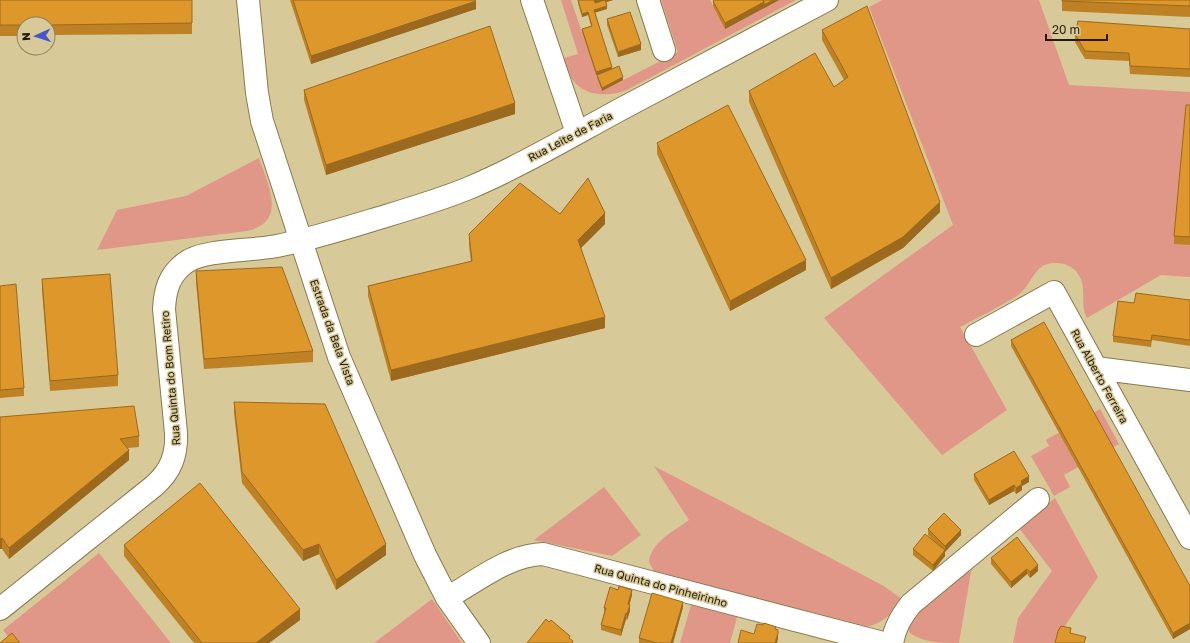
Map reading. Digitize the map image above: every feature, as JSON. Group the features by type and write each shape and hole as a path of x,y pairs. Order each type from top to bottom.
{"street":[{"name":"Estrada da Bela Vista","path":"248,0 257,93 262,121 339,357 425,555 448,598 479,643"},
{"path":"532,0 577,133"},
{"path":"648,0 664,50"},
{"name":"Rua Leite de Faria","path":"300,240 385,216 469,187 577,133 827,0"},
{"name":"Rua Quinta do Bom Retiro","path":"0,609 154,486 170,469 177,446 164,294 169,281 177,270 194,257 256,250 300,240"},
{"name":"Rua Alberto Ferreira","path":"976,335 1054,292 1190,538"},
{"path":"1096,368 1190,380"},
{"path":"892,643 895,629 901,616 911,604 1038,499"},
{"name":"Rua Quinta do Pinheirinho","path":"448,598 512,560 531,554 543,554 883,643"}],"shaded area":[{"path":"561,0 571,0 602,91 678,52 661,0 710,0 725,28 778,0 796,0 627,90 612,94 597,94 577,85 567,69 564,58 578,54"},
{"path":"882,0 1039,0 1069,85 1190,92 1190,277 1161,275 1087,318 1084,307 1081,279 1078,274 1064,264 1054,263 1040,268 1023,291 1017,296 960,327 1007,410 942,455 824,318 953,225 869,7"},
{"path":"259,158 267,180 272,201 271,211 267,220 260,226 247,231 97,250 117,210 186,196"},
{"path":"1100,409 1119,444 1064,475 1070,487 1054,496 1031,456 1049,446 1046,440"},
{"path":"654,466 882,585 905,601 880,622 862,627 655,573 649,562 654,549 670,533 689,520"},
{"path":"604,487 641,535 612,556 534,540"},
{"path":"1055,498 1098,577 1058,636 1056,643 1013,643 1018,618 1052,571 1019,528"},
{"path":"99,553 171,643 13,643 3,630"},
{"path":"973,560 959,643 926,640 914,636 909,632 909,623 913,615"},
{"path":"432,599 462,643 374,643"},
{"path":"691,605 737,617 730,643 680,643"}],"building":[{"path":"0,0 192,0 192,23 56,25 56,16 16,16 16,25 0,25"},
{"path":"293,0 475,0 476,1 311,56"},
{"path":"578,0 594,0 595,3 605,0 607,6 594,10 612,67 596,72 582,29 592,26 588,12 582,14"},
{"path":"763,0 764,2 725,23 713,1"},
{"path":"763,0 773,0 764,5"},
{"path":"1190,0 1190,6 1062,1"},
{"path":"867,6 940,202 903,237 831,278 749,91 815,53 834,87 848,77 822,30"},
{"path":"630,12 641,44 618,52 607,19"},
{"path":"1078,21 1190,29 1190,69 1130,66 1129,53 1085,51 1075,34"},
{"path":"490,26 515,103 326,165 304,90"},
{"path":"619,66 623,77 602,88 597,75"},
{"path":"728,105 806,260 730,301 657,143"},
{"path":"1186,105 1190,105 1190,237 1174,236"},
{"path":"588,178 605,213 578,240 605,317 391,370 368,286 472,261 469,234 520,183 560,214"},
{"path":"282,267 313,351 204,359 196,271"},
{"path":"110,274 118,375 50,381 42,279"},
{"path":"16,284 24,388 0,390 0,286"},
{"path":"1136,293 1190,300 1190,340 1152,335 1151,341 1113,336 1118,301 1134,303"},
{"path":"1044,322 1190,586 1190,623 1173,633 1011,340"},
{"path":"234,402 325,404 386,544 336,580 319,544 303,550 242,472"},
{"path":"134,406 139,436 120,439 129,450 9,548 2,538 0,539 0,417"},
{"path":"1014,451 1029,476 1021,481 1022,484 1016,488 1014,485 989,500 974,474"},
{"path":"200,483 300,609 256,643 202,643 124,545"},
{"path":"944,513 961,530 945,546 928,529"},
{"path":"925,534 945,550 933,565 913,549"},
{"path":"1017,537 1038,565 1030,572 1027,569 1011,582 991,558"},
{"path":"619,586 632,590 628,604 630,605 621,630 601,625 610,587 618,590"},
{"path":"652,593 683,602 671,643 657,643 639,638"},
{"path":"546,619 549,622 551,620 570,636 569,638 573,641 572,643 527,643"},
{"path":"764,623 776,627 775,629 778,630 775,643 738,643 741,630 754,634 757,624 763,625"},
{"path":"1061,626 1071,628 1070,633 1086,637 1084,643 1055,643"},
{"path":"12,633 20,643 0,643"}]}
